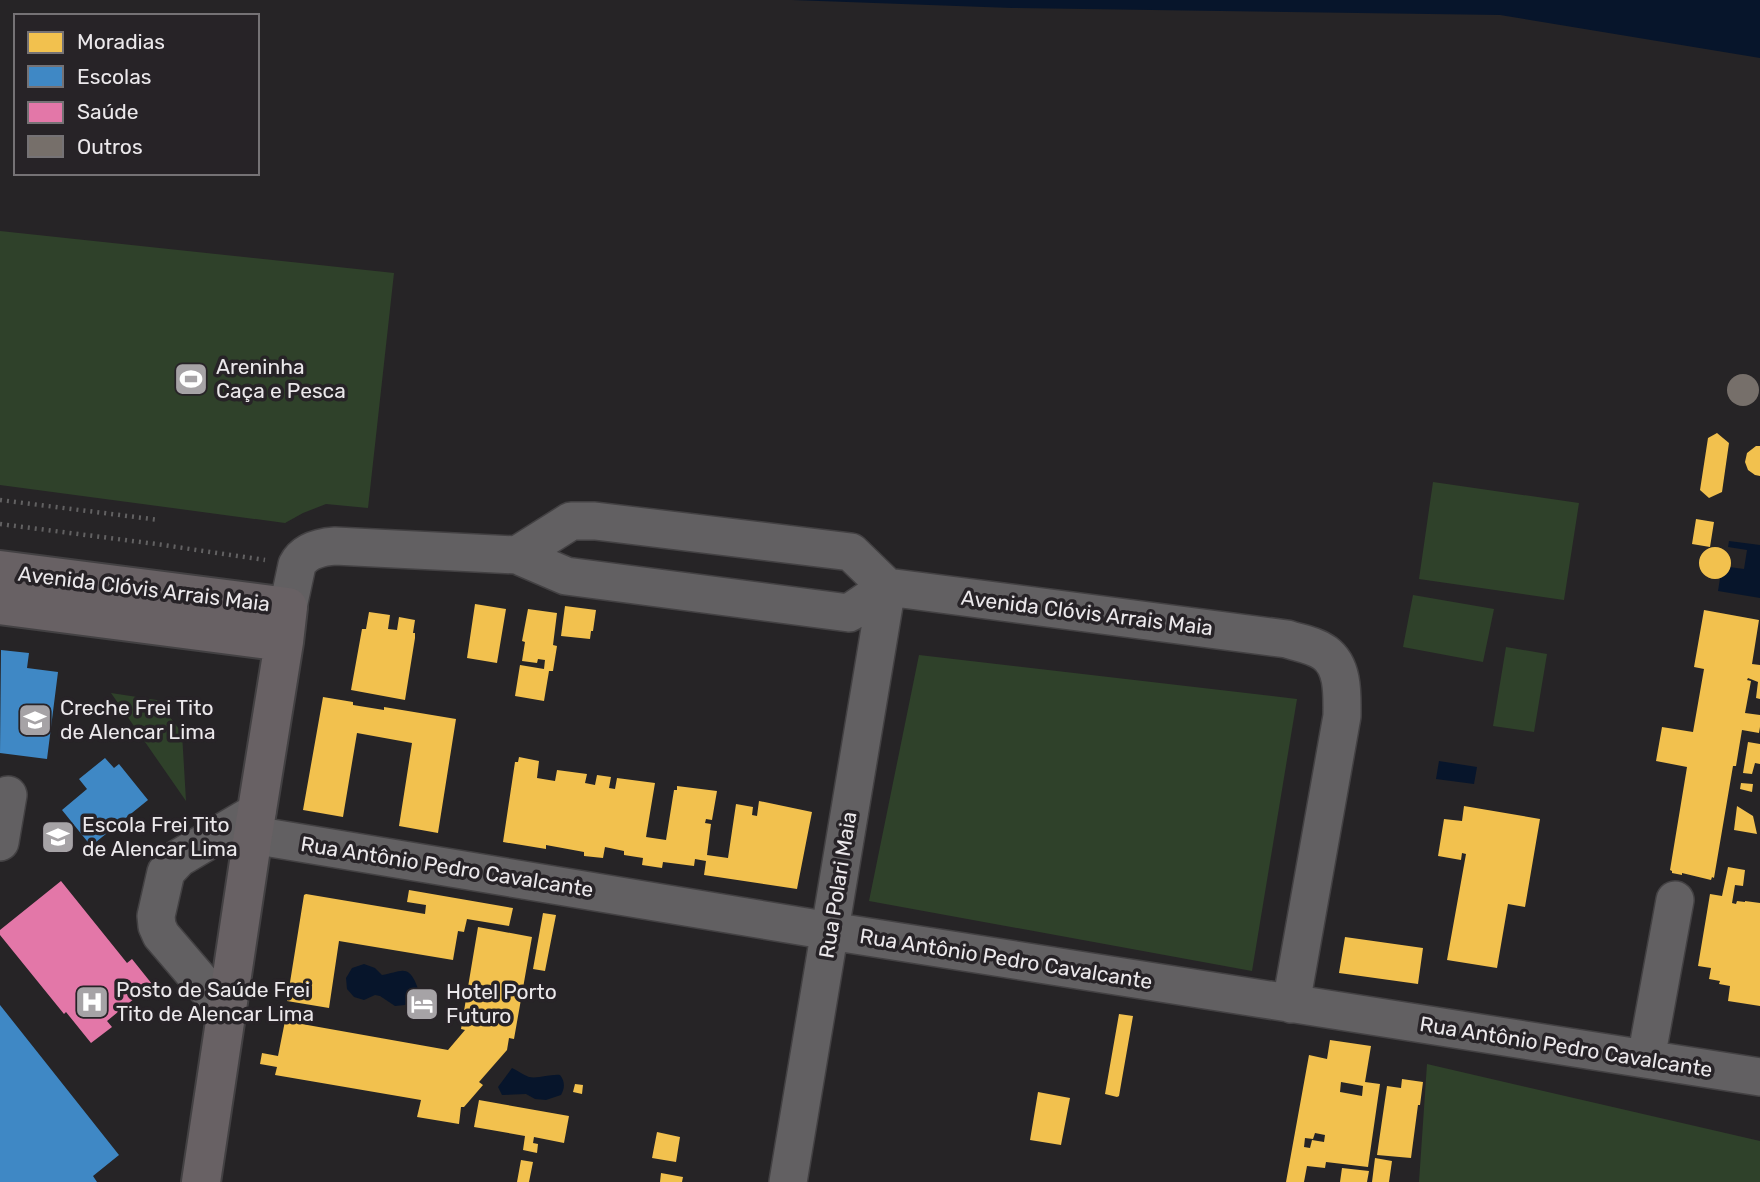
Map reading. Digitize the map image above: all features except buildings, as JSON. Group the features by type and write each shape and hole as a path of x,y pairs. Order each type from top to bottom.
{"main road":[{"name":"Avenida Clóvis Arrais Maia","path":"0,570 286,624"},
{"name":"Avenida Clóvis Arrais Maia","path":"0,605 286,624"},
{"path":"201,1182 286,624"}],"street":[{"path":"297,565 300,559 313,551 335,546 517,555 566,576 849,613 887,587 851,552 595,521 571,521 517,555"},
{"name":"Avenida Clóvis Arrais Maia","path":"286,624 297,565"},
{"name":"Avenida Clóvis Arrais Maia","path":"887,587 1287,639 1326,653 1336,667 1342,687 1342,716 1291,1004"},
{"name":"Rua Polari Maia","path":"788,1182 887,587"},
{"path":"0,842 8,795"},
{"path":"227,1012 161,935 156,916 166,872 171,864 255,823"},
{"name":"Rua Antônio Pedro Cavalcante","path":"255,823 830,931 1760,1077"},
{"path":"1646,1059 1675,900"}],"path":[{"path":"0,500 159,520"},
{"path":"0,524 297,565"}],"green space":[{"name":"Areninha Caça e Pesca","path":"0,231 394,273 368,508 326,504 285,523 0,485"},
{"path":"1433,482 1579,503 1564,600 1419,579"},
{"path":"1413,595 1494,609 1483,662 1403,647"},
{"path":"1506,647 1547,654 1534,732 1493,726"},
{"path":"919,655 1297,699 1252,971 869,901"},
{"path":"111,693 157,700 182,733 186,801"},
{"path":"1427,1064 1760,1141 1760,1182 1419,1182"}],"water":[{"path":"792,0 1760,0 1760,58 1500,15 1012,8"},
{"path":"1729,541 1760,545 1760,598 1718,591 1722,566 1744,569 1747,550 1728,547"},
{"path":"1439,761 1477,767 1474,784 1436,779"},
{"path":"364,964 375,968 382,975 408,972 418,989 426,990 425,1002 395,1006 380,996 375,995 364,1000 354,997 347,989 346,978 352,968"},
{"path":"512,1068 529,1077 560,1075 564,1085 561,1095 546,1100 535,1099 526,1094 502,1095 498,1087"}],"place":[{"name":"Areninha Caça e Pesca","path":"191,379"},
{"name":"Creche Frei Tito de Alencar Lima","path":"35,720"},
{"name":"Escola Frei Tito de Alencar Lima","path":"58,837"},
{"name":"Posto de Saúde Frei Tito de Alencar Lima","path":"92,1002"},
{"name":"Hotel Porto Futuro","path":"422,1004"}]}
